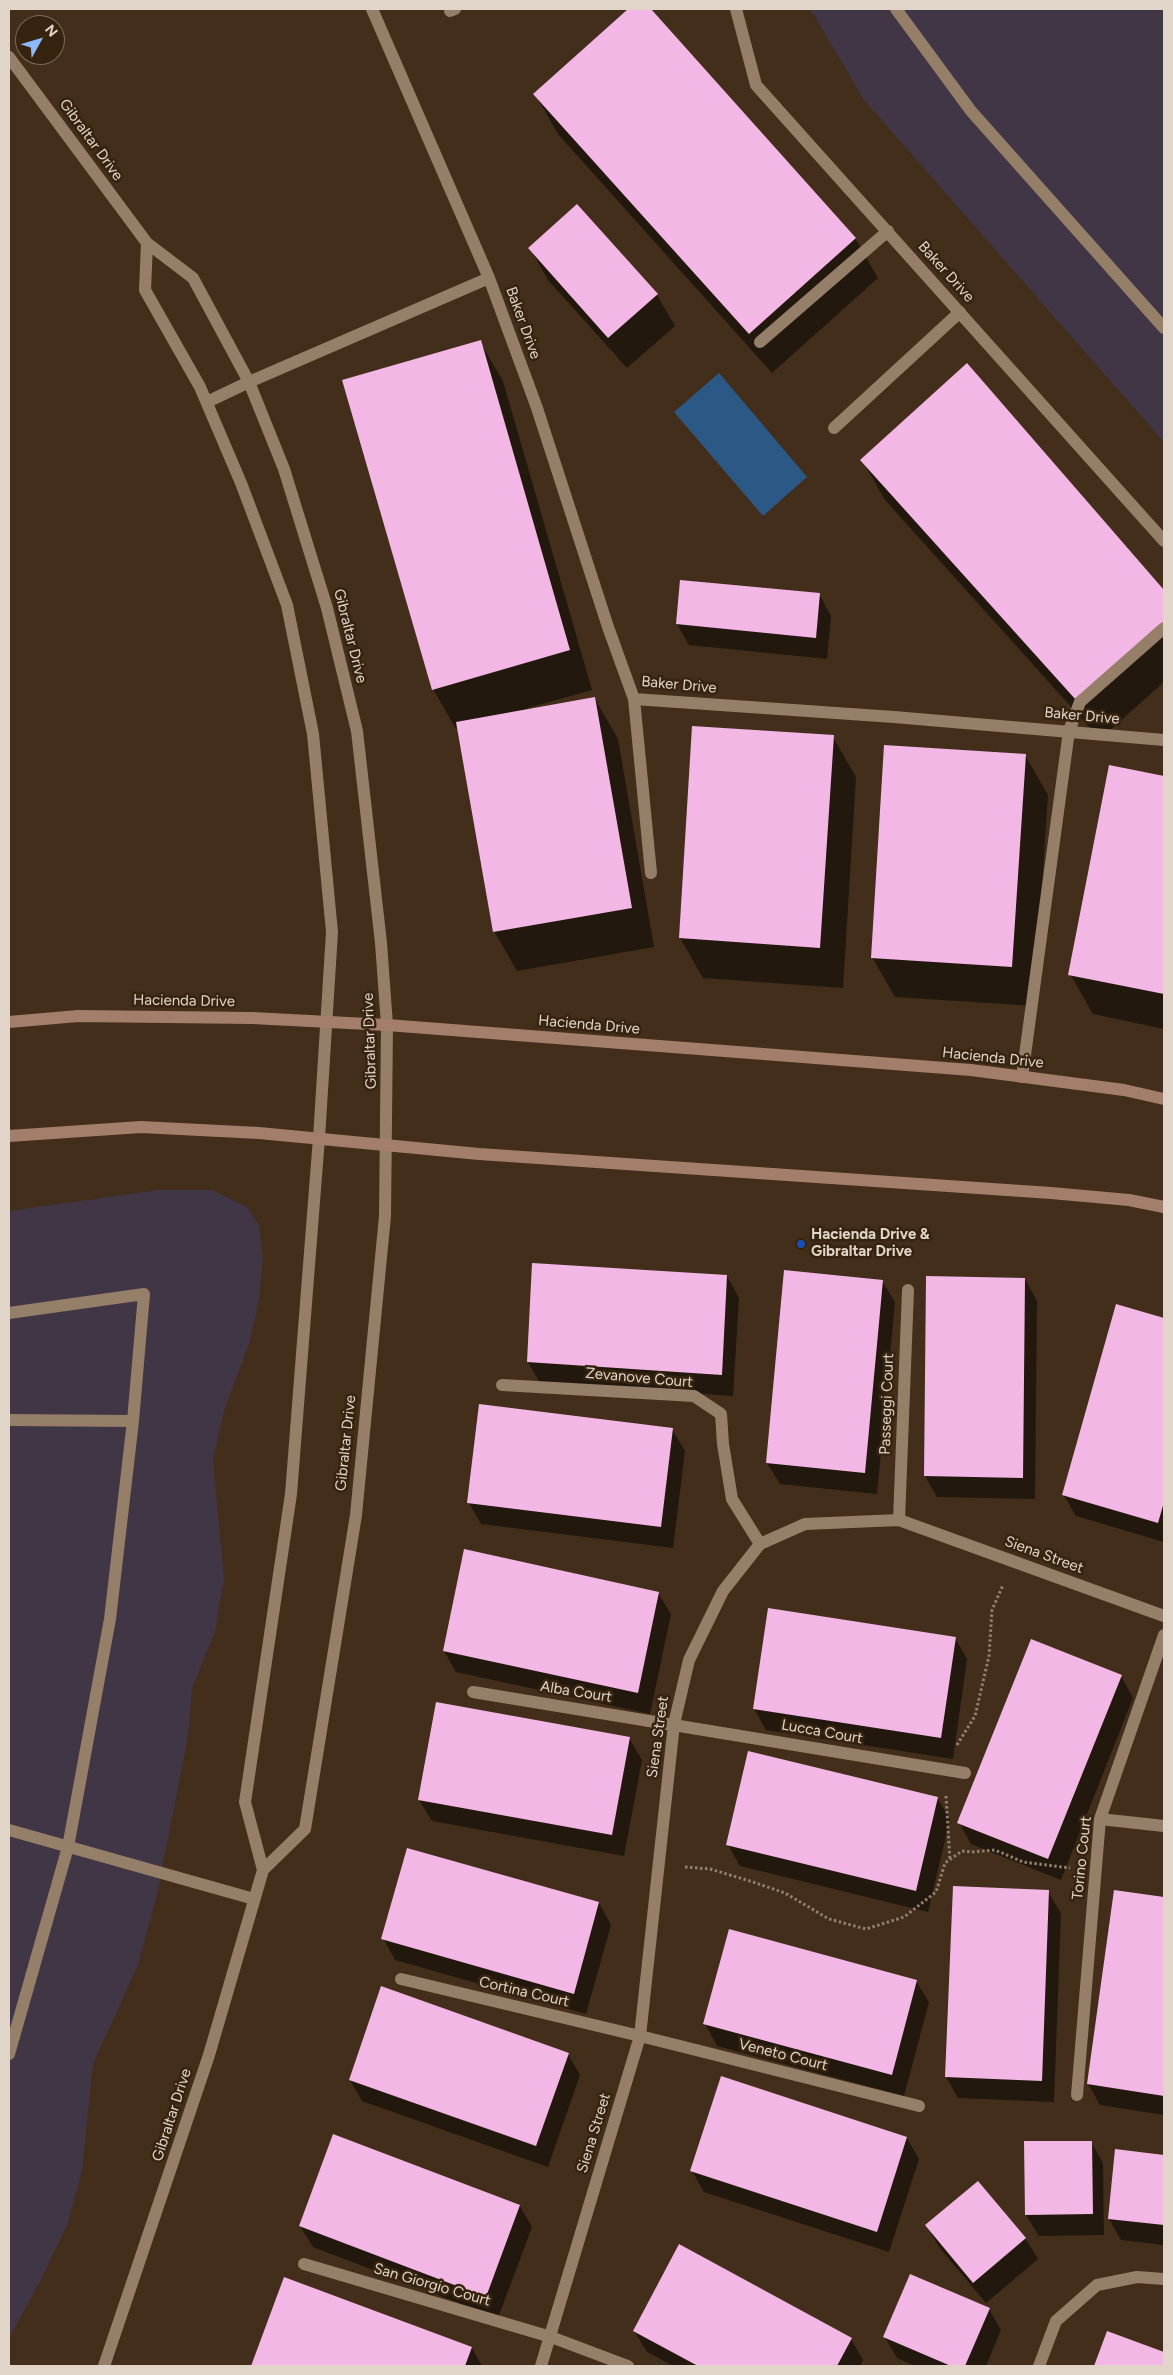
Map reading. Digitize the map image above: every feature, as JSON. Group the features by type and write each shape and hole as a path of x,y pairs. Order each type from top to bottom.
{"main road":[{"name":"Hacienda Drive","path":"9,1022 78,1016 252,1018 387,1025 970,1070 1124,1090 1164,1099"},
{"path":"9,1136 141,1127 320,1138 489,1155 1130,1200 1164,1199"},
{"path":"1130,1200 1164,1207"}],"street":[{"name":"Baker Drive","path":"372,9 489,278 537,408 608,627 634,699 894,717 1164,740"},
{"name":"Baker Drive","path":"736,9 756,85 1164,540"},
{"path":"896,9 971,111 1164,328"},
{"name":"Gibraltar Drive","path":"9,57 147,243 193,278 249,382 284,469 327,608 357,731 381,943 387,1025 385,1216 356,1515 305,1829 263,1870 210,2055 104,2366"},
{"path":"760,342 888,231"},
{"path":"147,243 145,290 207,402 241,483 287,605 311,724 332,932 320,1138 291,1494 245,1802 263,1870"},
{"path":"207,402 489,278"},
{"path":"834,428 960,312"},
{"path":"1022,1077 1069,731 1080,702 1164,628"},
{"path":"634,699 651,874"},
{"name":"Passeggi Court","path":"899,1520 908,1290"},
{"path":"9,1313 144,1294 133,1421 110,1619 68,1847 9,2054"},
{"name":"Zevanove Court","path":"502,1385 694,1396 721,1414 723,1444 732,1499 760,1544"},
{"path":"9,1420 133,1421"},
{"name":"Siena Street","path":"541,2366 640,2036 674,1724 689,1660 723,1590 760,1544 804,1524 899,1520 1164,1616"},
{"name":"Torino Court","path":"1077,2095 1100,1818 1164,1635"},
{"name":"Alba Court","path":"473,1692 674,1724"},
{"name":"Lucca Court","path":"674,1724 965,1773"},
{"path":"1100,1818 1164,1826"},
{"path":"9,1830 254,1899"},
{"name":"Cortina Court","path":"401,1979 640,2036"},
{"name":"Veneto Court","path":"640,2036 919,2106"},
{"name":"San Giorgio Court","path":"304,2264 551,2337 628,2366"},
{"path":"1039,2366 1056,2321 1098,2285 1137,2277 1164,2279"}],"path":[{"path":"950,1860 948,1814 942,1769 975,1716 989,1656 992,1610 1013,1561"},
{"path":"659,1866 710,1869 784,1892 829,1919 866,1928 904,1918 936,1892 945,1863 962,1851 995,1850 1023,1862 1053,1867 1096,1870"}],"shaded area":[{"path":"810,9 1164,9 1164,442 864,100"},
{"path":"158,1190 212,1190 247,1207 259,1225 263,1258 259,1299 250,1341 224,1411 213,1460 224,1579 215,1632 192,1688 188,1737 157,1895 138,1965 93,2064 82,2171 68,2223 40,2282 9,2338 9,1211"}],"water":[{"path":"719,373 807,477 763,516 674,412"}],"building":[{"path":"628,9 651,9 856,238 749,334 533,94"},
{"path":"577,204 658,294 608,338 528,248"},
{"path":"481,340 570,650 432,690 342,380"},
{"path":"967,363 1164,590 1164,623 1076,700 860,460"},
{"path":"680,580 820,593 816,638 676,624"},
{"path":"595,697 632,908 493,932 456,722"},
{"path":"692,726 834,735 820,948 679,938"},
{"path":"884,745 1026,754 1012,967 871,958"},
{"path":"1109,765 1164,776 1164,994 1068,975"},
{"path":"532,1263 727,1275 722,1375 527,1362"},
{"path":"784,1270 883,1280 865,1473 766,1463"},
{"path":"926,1276 1025,1278 1023,1478 924,1476"},
{"path":"1116,1304 1164,1318 1164,1502 1158,1523 1062,1495"},
{"path":"479,1404 673,1428 661,1527 467,1503"},
{"path":"464,1549 659,1592 638,1693 443,1651"},
{"path":"768,1608 956,1637 941,1738 753,1709"},
{"path":"1031,1639 1122,1675 1048,1859 957,1823"},
{"path":"436,1702 630,1737 612,1835 418,1800"},
{"path":"748,1751 938,1797 916,1891 726,1845"},
{"path":"407,1848 599,1902 574,1994 381,1939"},
{"path":"953,1886 1049,1890 1042,2081 945,2077"},
{"path":"1114,1890 1164,1897 1164,2096 1087,2084"},
{"path":"729,1929 917,1980 892,2075 703,2024"},
{"path":"381,1986 569,2053 536,2146 349,2080"},
{"path":"721,2076 907,2137 877,2232 690,2171"},
{"path":"333,2134 520,2205 486,2297 299,2226"},
{"path":"1024,2141 1092,2141 1093,2214 1025,2215"},
{"path":"1115,2149 1164,2155 1164,2225 1108,2219"},
{"path":"978,2181 1026,2238 973,2283 925,2225"},
{"path":"679,2244 852,2338 837,2366 698,2366 633,2331"},
{"path":"910,2274 990,2308 965,2366 951,2366 883,2337"},
{"path":"284,2277 472,2347 465,2366 251,2366"},
{"path":"1107,2331 1164,2352 1164,2366 1094,2366"}],"place":[{"name":"Hacienda Drive & Gibraltar Drive","path":"801,1244"}]}
